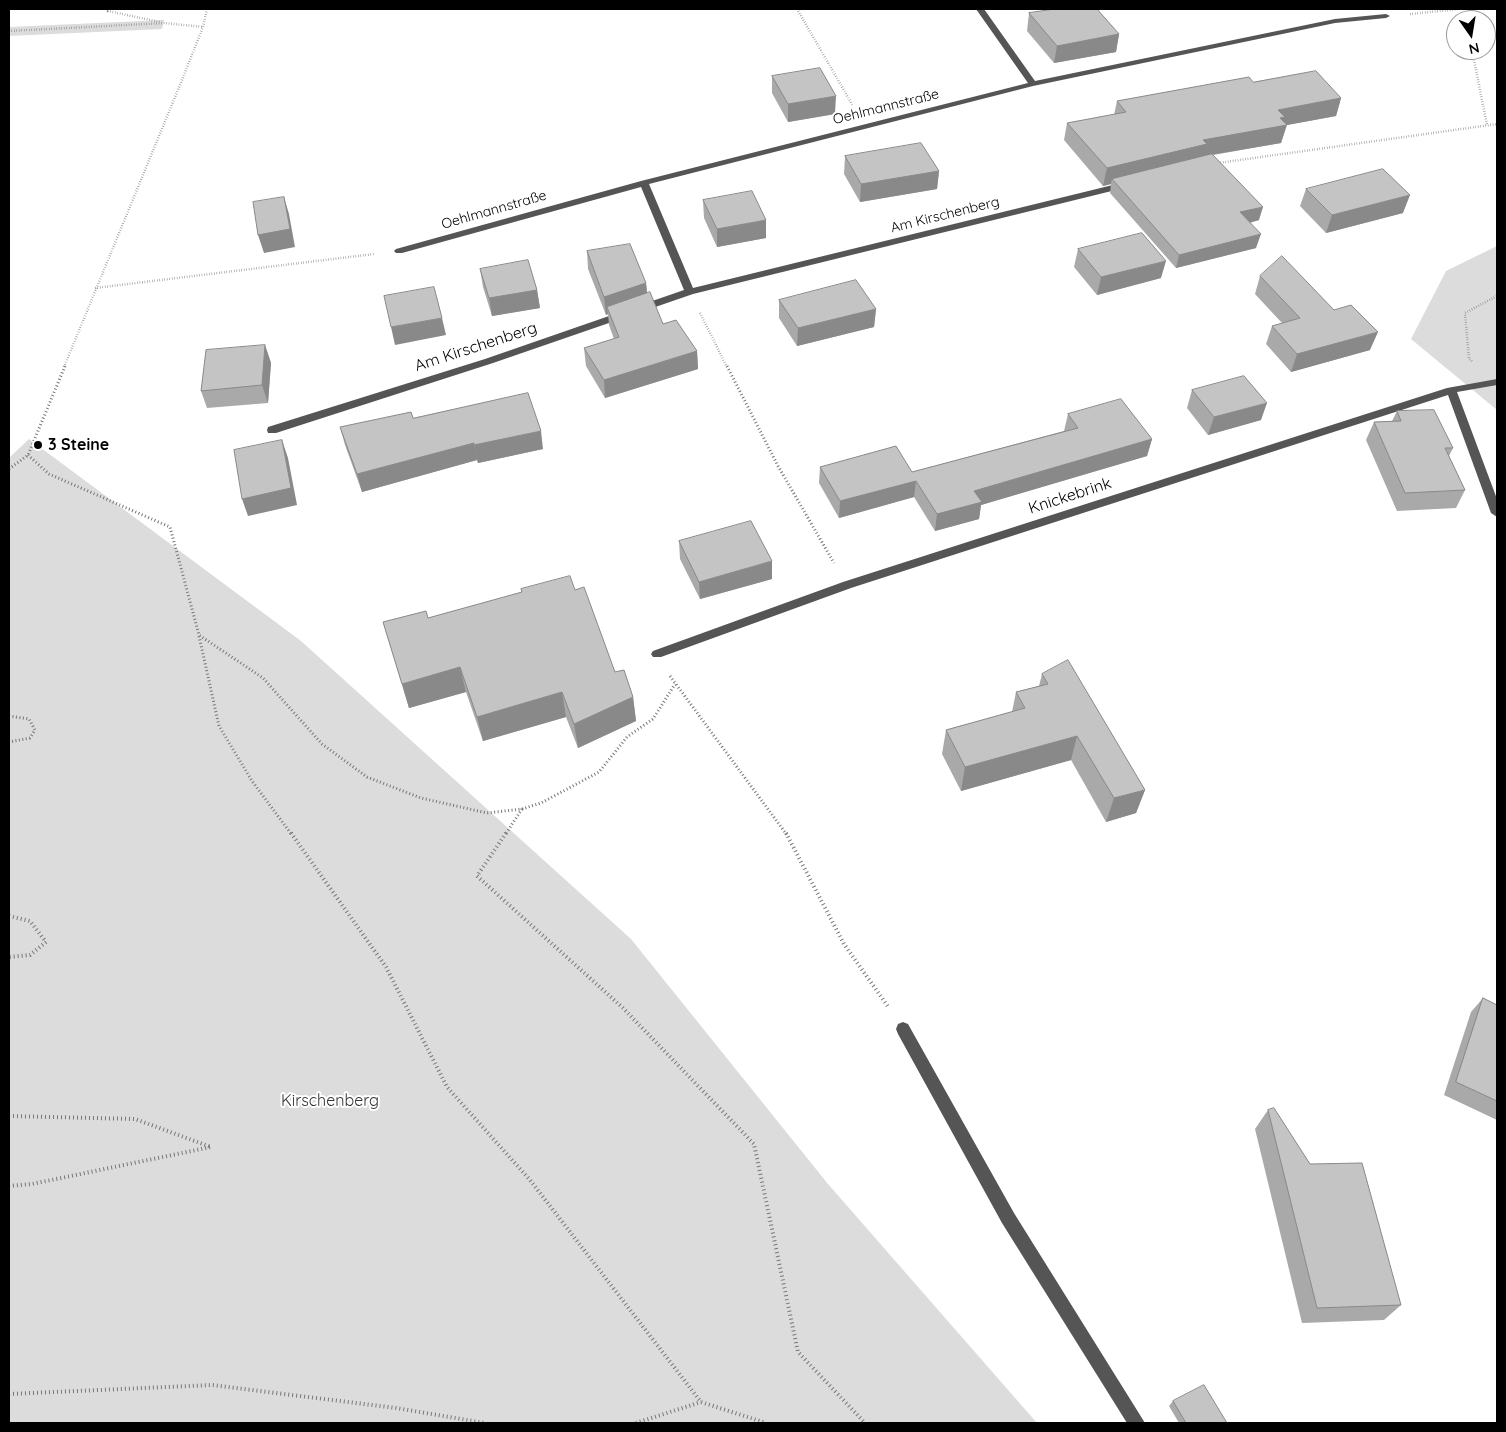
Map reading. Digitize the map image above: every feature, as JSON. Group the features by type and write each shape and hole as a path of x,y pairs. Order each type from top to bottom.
{"street":[{"path":"980,9 1033,84"},
{"name":"Oehlmannstraße","path":"399,251 644,183 1033,84 1335,21 1386,16"},
{"path":"644,183 690,292"},
{"name":"Am Kirschenberg","path":"272,430 489,361 690,292 1131,184"},
{"name":"Knickebrink","path":"657,654 847,585 1451,390 1497,382"},
{"path":"1451,390 1497,514"},
{"path":"903,1029 1008,1218 1137,1423"}],"path":[{"path":"110,9 108,11 165,24"},
{"path":"9,469 28,454 94,288 203,27 207,9"},
{"path":"797,9 866,127"},
{"path":"1386,16 1459,9"},
{"path":"9,31 165,24 203,27"},
{"path":"1474,60 1487,126"},
{"path":"1217,163 1497,124"},
{"path":"94,288 399,251"},
{"path":"690,292 778,466 847,585"},
{"path":"1476,364 1468,359 1465,313 1497,296"},
{"path":"28,454 49,474 170,527 199,636 219,726 252,780 321,873 386,967 448,1087 530,1180 701,1402 766,1423"},
{"path":"199,636 263,678 322,744 367,777 421,798 487,813 522,809 541,803 600,772 627,737 653,719 675,684"},
{"path":"657,654 675,684 782,826 844,944 903,1029"},
{"path":"9,716 29,719 35,730 30,738 9,742"},
{"path":"522,809 477,876 623,1008 754,1144 798,1352 865,1423"},
{"path":"9,916 30,921 46,942 30,955 9,958"},
{"path":"9,1116 135,1119 212,1146 32,1184 9,1186"},
{"path":"9,1394 212,1385 396,1408 485,1423"},
{"path":"636,1423 701,1402"}],"green space":[{"path":"164,20 162,29 9,36 9,27"},
{"path":"1497,246 1497,410 1411,339 1446,271"},
{"name":"Kirschenberg","path":"29,439 301,641 631,939 828,1184 1037,1423 9,1423 9,458"}],"building":[{"path":"1055,9 1097,9 1119,34 1057,46 1029,13"},
{"path":"820,68 836,96 788,104 772,76"},
{"path":"1316,71 1341,98 1278,110 1285,117 1280,118 1287,125 1203,140 1207,144 1107,168 1067,123 1126,112 1117,101 1249,77 1253,82"},
{"path":"921,143 939,171 861,184 845,156"},
{"path":"1212,154 1263,207 1240,212 1261,234 1179,255 1112,179"},
{"path":"1383,169 1410,195 1332,215 1306,189"},
{"path":"752,191 766,220 717,229 703,200"},
{"path":"284,197 290,229 258,235 253,202"},
{"path":"1142,233 1166,261 1101,277 1078,249"},
{"path":"630,244 646,283 604,297 587,251"},
{"path":"1282,256 1334,310 1351,305 1378,332 1297,354 1272,326 1300,318 1260,276"},
{"path":"528,260 537,290 489,298 480,269"},
{"path":"856,280 876,309 798,328 779,300"},
{"path":"434,287 442,318 391,327 384,296"},
{"path":"650,292 663,324 676,320 697,351 604,380 584,348 619,337 607,307"},
{"path":"265,345 262,385 201,391 206,350"},
{"path":"1244,376 1267,403 1214,417 1192,390"},
{"path":"528,393 541,431 474,445 474,443 357,474 340,427 411,412 413,418"},
{"path":"1121,399 1152,439 974,491 982,502 937,514 916,481 840,501 820,467 896,446 912,472 1078,428 1068,414"},
{"path":"1434,410 1453,448 1445,448 1465,490 1405,493 1374,422 1401,421 1397,411"},
{"path":"282,440 291,488 242,499 234,450"},
{"path":"751,521 772,561 699,582 679,541"},
{"path":"570,576 575,590 584,587 615,672 624,670 633,697 574,724 562,692 477,717 460,667 402,684 383,622 426,611 428,618 522,592 521,589"},
{"path":"1068,660 1145,790 1114,798 1077,736 965,767 946,730 1025,708 1016,692 1048,684 1042,674"},
{"path":"1483,998 1497,1005 1497,1101 1456,1082"},
{"path":"1274,1108 1310,1164 1362,1163 1401,1305 1317,1308 1268,1110"},
{"path":"1204,1385 1227,1423 1186,1423 1173,1401"}],"place":[{"name":"3 Steine","path":"38,445"}]}
